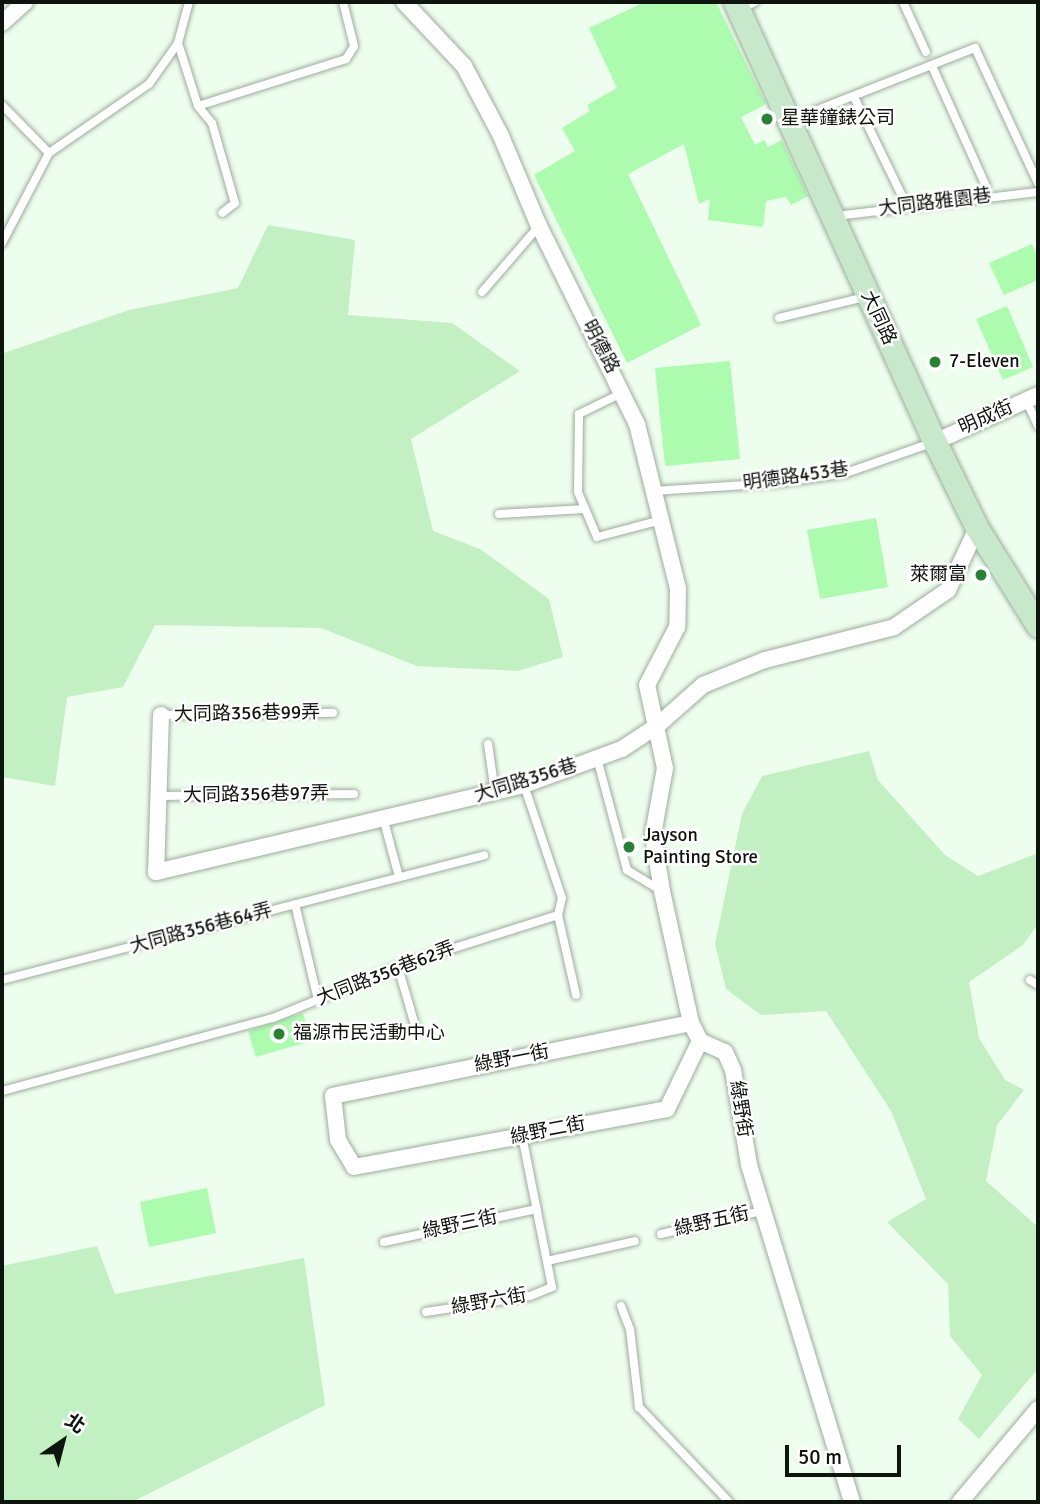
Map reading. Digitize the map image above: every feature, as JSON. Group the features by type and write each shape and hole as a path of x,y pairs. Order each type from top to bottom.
{"street":[{"path":"2,23 25,2"},
{"name":"明德路","path":"404,2 464,66 501,136 539,226 624,392 678,588 677,627 648,685 658,725"},
{"name":"大同路","path":"743,4 789,121 831,217 935,442 977,528 1038,626"},
{"name":"明成街","path":"935,442 1032,398"},
{"name":"大同路356巷","path":"161,715 156,872 384,821 524,785 622,749 658,725 702,685 765,660 894,627 948,590 977,528"},
{"name":"綠野街","path":"658,725 665,768 653,835 662,891 691,1023 701,1041 725,1052 733,1070 749,1165 852,1502"},
{"name":"綠野一街","path":"354,1167 338,1140 333,1096 691,1023"},
{"name":"綠野二街","path":"354,1167 667,1109 701,1041"},
{"path":"960,1502 1038,1409"}],"lane":[{"path":"2,243 49,153 149,84 178,43 189,2"},
{"path":"198,106 345,59 354,46 343,2"},
{"path":"903,2 926,52"},
{"path":"178,43 198,106 212,123 235,202 222,213"},
{"path":"789,121 975,48 1038,183"},
{"path":"932,66 986,186"},
{"path":"854,97 903,198"},
{"path":"2,105 49,153"},
{"name":"大同路雅園巷","path":"831,217 1038,191"},
{"path":"482,292 539,226"},
{"path":"779,318 868,296"},
{"path":"624,392 579,414 578,492 597,537 661,520"},
{"path":"1032,398 1038,426"},
{"name":"明德路453巷","path":"653,491 776,483 846,473 935,442"},
{"path":"499,514 585,509"},
{"name":"大同路356巷99弄","path":"161,715 333,713"},
{"path":"488,744 495,792"},
{"path":"597,758 627,870 662,891"},
{"path":"524,785 562,898 558,915 576,995"},
{"name":"大同路356巷97弄","path":"159,796 354,794"},
{"path":"384,821 399,877"},
{"name":"大同路356巷64弄","path":"2,980 484,855"},
{"path":"295,904 318,1000"},
{"name":"大同路356巷62弄","path":"2,1091 273,1018 398,967 558,915"},
{"path":"398,967 415,1025"},
{"path":"1030,980 1038,985"},
{"path":"522,1136 547,1261 635,1241"},
{"name":"綠野三街","path":"384,1242 537,1209"},
{"name":"綠野五街","path":"661,1234 762,1211"},
{"name":"綠野六街","path":"426,1312 530,1296 552,1287 547,1261"},
{"path":"621,1306 629,1329 639,1407 729,1502"}],"green space":[{"path":"268,225 355,240 348,315 452,323 520,371 411,439 433,531 480,549 549,599 563,657 518,671 417,666 321,628 155,625 123,687 67,697 55,786 2,777 4,353 129,310 238,288"},
{"path":"869,751 878,780 945,855 978,876 1038,853 1038,924 1023,945 969,982 979,1038 1005,1080 1024,1090 997,1125 986,1181 1038,1227 1038,1369 979,1439 958,1419 982,1375 950,1336 948,1284 887,1222 926,1199 891,1111 826,1011 761,1015 726,989 715,944 742,814 762,776"},
{"path":"97,1246 115,1294 304,1258 325,1405 132,1502 2,1502 2,1266"}],"building":[{"path":"645,2 716,2 766,104 741,117 755,145 764,140 768,147 782,140 808,196 791,205 786,197 766,201 763,227 708,220 710,199 699,204 684,144 628,174 701,325 627,363 534,175 575,151 562,128 590,111 587,105 617,88 589,28"},
{"path":"1032,244 1038,258 1038,280 1004,295 989,263"},
{"path":"1007,306 1033,367 1003,380 976,319"},
{"path":"730,361 740,459 665,466 655,368"},
{"path":"876,518 888,587 820,599 807,530"},
{"name":"福源市民活動中心","path":"303,1013 311,1041 256,1057 248,1031"},
{"path":"207,1188 216,1233 149,1247 140,1202"}],"place":[{"name":"星華鐘錶公司","path":"767,119"},
{"name":"7-Eleven","path":"935,362"},
{"name":"萊爾富","path":"981,575"},
{"name":"Jayson Painting Store","path":"629,847"},
{"name":"福源市民活動中心","path":"279,1034"}]}
